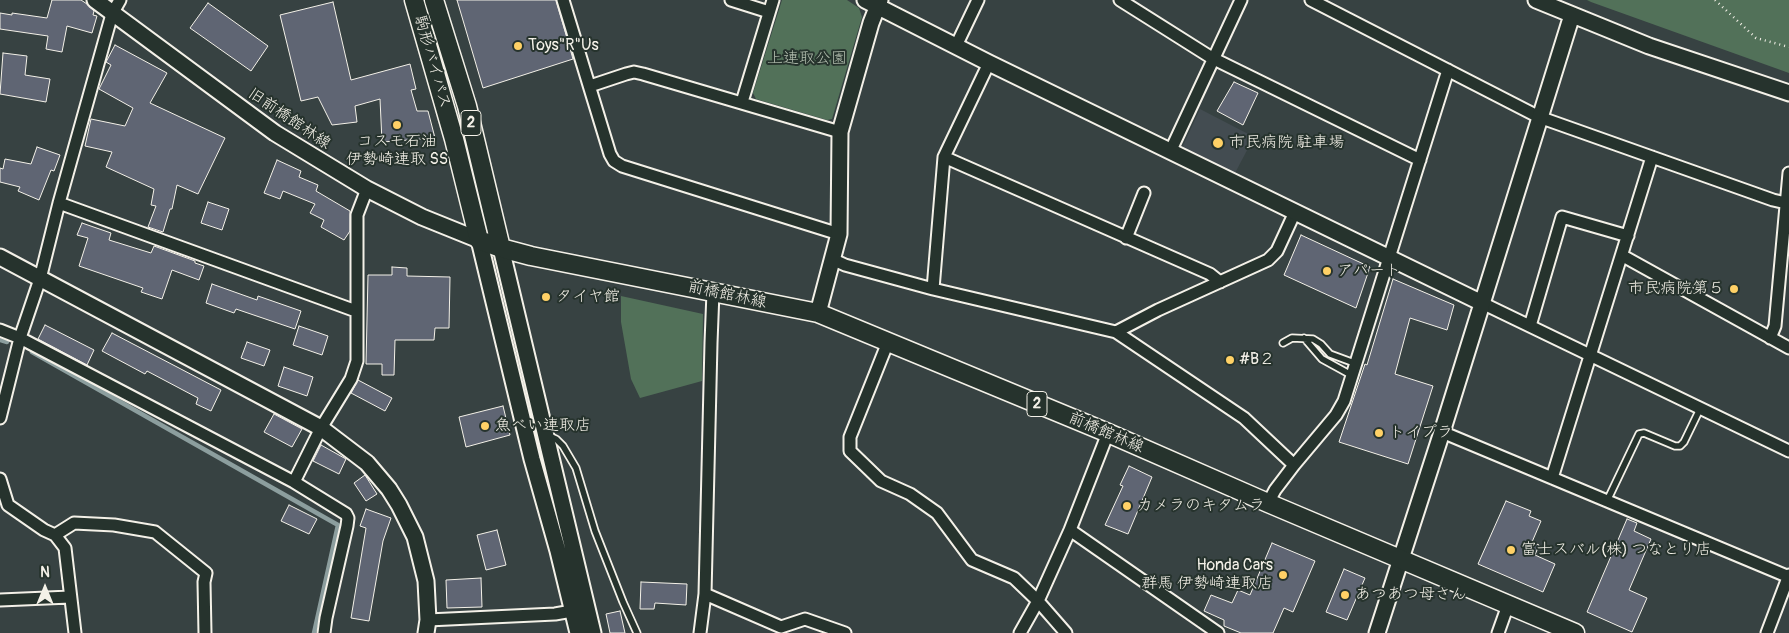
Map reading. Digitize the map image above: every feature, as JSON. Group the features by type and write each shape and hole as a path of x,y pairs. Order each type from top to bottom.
{"main road":[{"name":"駒形バイパス","path":"414,0 454,138 479,240"},
{"name":"駒形バイパス","path":"434,0 467,106 501,248"},
{"name":"前橋館林線","path":"479,240 531,256 818,314 1108,433 1575,633"}],"street":[{"name":"旧前橋館林線","path":"95,0 275,133 367,189 422,217 479,240"},
{"path":"0,418 20,338 40,279 59,203 112,14 120,0"},
{"path":"563,0 610,154 614,161 622,166 839,234"},
{"path":"731,0 769,12"},
{"path":"742,102 773,0"},
{"path":"956,46 978,0"},
{"path":"1120,0 1212,58 1420,160"},
{"path":"1170,152 1212,58 1241,0"},
{"path":"1312,0 1539,117 1786,203"},
{"path":"1536,0 1694,62 1789,93"},
{"path":"818,314 839,234 840,132 871,23 874,3 989,63 1170,152 1700,409 1789,450"},
{"path":"1377,633 1442,432 1572,15"},
{"path":"932,289 944,157 989,63"},
{"path":"1268,503 1275,490 1336,415 1344,401 1448,70"},
{"path":"590,86 634,72 840,132"},
{"path":"944,157 1210,274 1220,282"},
{"path":"1552,478 1652,157"},
{"path":"1770,338 1775,326 1789,173"},
{"path":"294,482 320,428 351,379 357,361 357,215 367,189"},
{"path":"1126,238 1144,193"},
{"path":"59,203 356,311"},
{"path":"1116,332 1158,310 1274,256 1295,212"},
{"path":"1530,326 1562,217 1628,236"},
{"path":"479,240 532,459 578,633"},
{"path":"501,248 594,633"},
{"path":"1622,256 1789,348"},
{"path":"0,257 320,428 367,463 389,489 410,524 420,552 426,581 427,627 572,611"},
{"path":"832,259 845,265 932,289 1116,332 1244,418 1294,465"},
{"path":"700,633 705,594 713,292"},
{"path":"0,330 20,338 294,482 346,514 348,518 324,633"},
{"path":"888,342 850,438 850,450 881,480 910,494 937,513 972,560 1014,578 1038,601 1066,633"},
{"path":"1442,432 1789,577 1767,633"},
{"path":"1020,633 1038,601 1070,530 1108,433"},
{"path":"0,480 4,505 55,535 65,548 75,633"},
{"path":"55,535 74,523 114,525 155,532 206,573 204,582 205,633"},
{"path":"1070,530 1218,633"},
{"path":"705,594 781,627 805,619 845,633"},
{"path":"0,600 70,597"},
{"path":"1498,633 1508,604"}],"lane":[{"path":"1283,343 1292,338 1313,339 1322,344 1330,354 1356,364"},
{"path":"1304,338 1322,359 1352,376"},
{"path":"1607,502 1638,434 1644,433 1675,446 1680,446 1684,442 1700,409"},
{"path":"546,434 556,439 563,446 576,468 595,531 623,602 638,633"}],"path":[{"path":"1715,0 1756,38 1789,47"}],"shaded area":[{"name":"市民病院 駐車場","path":"1200,109 1254,137 1234,175 1181,150"}],"green space":[{"name":"上連取公園","path":"782,0 847,0 859,8 862,17 832,119 827,120 756,99 753,93"},
{"path":"1587,0 1789,0 1789,73 1591,2"},
{"path":"621,296 703,314 702,381 640,398 631,379 621,322"}],"building":[{"path":"52,0 81,0 87,4 94,11 93,15 97,16 92,33 67,26 62,52 46,49 48,36 0,29 0,13 47,18"},
{"path":"457,0 556,0 573,59 483,88"},
{"path":"333,2 351,80 410,64 416,89 411,90 417,111 428,111 435,138 382,142 380,99 355,106 357,122 332,125 318,97 301,101 280,15"},
{"path":"208,3 268,46 251,71 190,28"},
{"path":"115,45 167,73 150,103 225,138 198,194 177,185 172,209 170,209 163,232 148,227 156,206 151,205 154,189 106,167 112,152 85,146 91,119 125,126 133,108 99,89 111,65 106,62"},
{"path":"3,53 27,56 25,75 50,79 46,102 0,94"},
{"path":"1234,82 1258,93 1243,125 1217,111"},
{"path":"37,147 60,155 54,171 51,170 39,200 18,191 20,187 0,182 0,168 3,169 5,159 31,164"},
{"path":"277,160 301,171 299,177 318,185 316,191 350,211 350,231 344,240 321,227 324,220 310,213 315,204 283,191 280,199 264,193"},
{"path":"208,202 229,209 222,230 201,223"},
{"path":"82,223 111,233 109,240 151,253 154,246 195,261 195,263 204,266 199,280 172,270 162,299 141,292 143,288 79,266 88,238 77,235"},
{"name":"アパート","path":"1301,235 1370,267 1356,308 1284,275"},
{"path":"392,267 407,268 407,276 450,277 449,328 435,328 434,340 395,340 394,375 382,375 382,364 366,364 368,275 392,275"},
{"path":"1393,279 1454,305 1447,330 1410,318 1395,374 1433,386 1408,464 1339,442 1365,364 1367,365"},
{"path":"212,284 257,300 258,296 301,311 295,329 236,309 234,313 206,303"},
{"path":"45,325 94,350 87,365 38,339"},
{"path":"299,326 328,336 322,355 293,345"},
{"path":"112,333 221,390 211,411 196,404 198,398 147,371 145,374 102,351"},
{"path":"247,342 270,350 264,366 241,358"},
{"path":"284,367 313,377 307,396 278,386"},
{"path":"358,380 392,398 385,411 351,393"},
{"name":"魚べい連取店","path":"503,406 510,435 466,447 459,417"},
{"path":"274,414 302,429 292,447 264,432"},
{"path":"321,445 346,459 339,474 313,461"},
{"name":"カメラのキタムラ","path":"1129,466 1152,477 1128,534 1105,525 1123,486 1120,485"},
{"path":"365,475 377,494 366,501 354,483"},
{"name":"富士スバル(株) つなとり店","path":"1506,501 1531,511 1529,516 1541,521 1532,542 1539,545 1535,555 1555,564 1543,592 1478,564"},
{"path":"289,505 317,519 309,534 281,521"},
{"path":"366,509 391,518 383,541 369,621 351,618 366,528 360,526"},
{"path":"1627,519 1637,523 1634,531 1651,539 1629,590 1647,598 1632,632 1587,612"},
{"path":"497,530 506,565 486,570 477,535"},
{"name":"Honda Cars 群馬 伊勢崎連取店","path":"1272,543 1315,561 1293,612 1284,608 1273,633 1241,633 1224,626 1224,620 1204,611 1211,595 1232,603 1238,590 1250,595"},
{"name":"あつあつ母さん","path":"1344,569 1365,578 1347,620 1326,612"},
{"path":"481,578 482,607 447,608 446,580"},
{"path":"641,582 687,584 686,605 655,603 654,609 640,609"},
{"path":"620,611 625,633 610,633 606,614"}],"waterway":[{"path":"0,340 7,342"},
{"path":"32,352 338,525 314,633"}],"place":[{"name":"Toys\"R\"Us","path":"518,46"},
{"name":"コスモ石油 伊勢崎連取 SS","path":"397,125"},
{"name":"市民病院 駐車場","path":"1218,143"},
{"name":"アパート","path":"1327,271"},
{"name":"市民病院第５","path":"1734,289"},
{"name":"タイヤ館","path":"546,297"},
{"name":"#B２","path":"1230,360"},
{"name":"魚べい連取店","path":"485,426"},
{"name":"トイプラ","path":"1379,433"},
{"name":"カメラのキタムラ","path":"1127,506"},
{"name":"富士スバル(株) つなとり店","path":"1511,550"},
{"name":"Honda Cars 群馬 伊勢崎連取店","path":"1283,575"},
{"name":"あつあつ母さん","path":"1345,595"}]}
